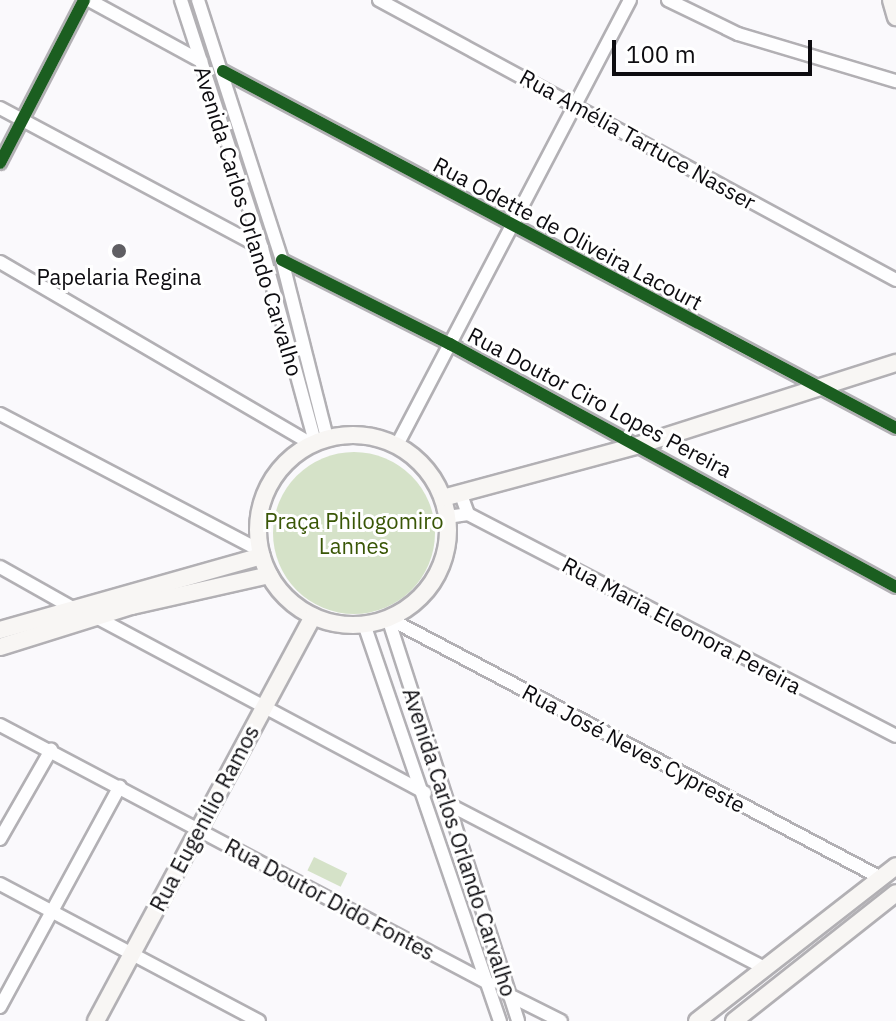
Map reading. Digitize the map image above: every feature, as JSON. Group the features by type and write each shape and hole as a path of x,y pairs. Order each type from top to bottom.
{"street":[{"path":"0,163 86,0 201,61"},
{"name":"Avenida Carlos Orlando Carvalho","path":"181,0 262,248 318,442"},
{"name":"Avenida Carlos Orlando Carvalho","path":"198,0 282,260 318,442"},
{"name":"Rua Amélia Tartuce Nasser","path":"379,0 896,280"},
{"path":"397,445 630,0"},
{"path":"668,0 738,34 896,81"},
{"path":"891,0 896,17"},
{"name":"Rua Odette de Oliveira Lacourt","path":"223,71 511,227 896,428"},
{"path":"0,108 262,248"},
{"name":"Rua Doutor Ciro Lopes Pereira","path":"282,260 450,344 896,587"},
{"path":"0,262 318,442"},
{"path":"443,498 639,445 896,363"},
{"path":"0,414 261,554"},
{"path":"358,434 397,445 424,466 443,498 447,517 440,568 427,589 388,618 364,624 313,616 294,605 270,575 261,554 260,512 267,489 280,469 318,442 358,434"},
{"path":"447,517 468,514 460,492"},
{"name":"Rua Maria Eleonora Pereira","path":"468,514 896,736"},
{"path":"0,630 261,554"},
{"path":"0,567 71,607"},
{"path":"0,647 96,617 270,575"},
{"name":"Rua Eugenílio Ramos","path":"96,1021 313,616"},
{"path":"96,617 425,793"},
{"name":"Avenida Carlos Orlando Carvalho","path":"388,618 452,806 518,1021"},
{"name":"Rua José Neves Cypreste","path":"388,618 877,882"},
{"name":"Avenida Carlos Orlando Carvalho","path":"364,624 425,793 500,1021"},
{"name":"Rua Doutor Dido Fontes","path":"0,725 490,984"},
{"path":"0,839 51,750"},
{"path":"0,1007 120,786"},
{"path":"452,806 762,967"},
{"path":"697,1021 762,967 896,866"},
{"path":"734,1021 891,897 877,882"},
{"path":"0,884 259,1021"},
{"path":"799,940 812,959"},
{"path":"509,995 561,1021"}],"green space":[{"name":"Praça Philogomiro Lannes","path":"354,452 385,458 411,476 429,502 435,533 429,564 411,590 385,608 354,614 323,608 297,590 279,564 273,533 279,502 297,476 323,458"},
{"path":"314,857 347,873 341,887 307,870"}],"cycle path":[{"path":"0,163 84,0"},
{"path":"223,71 896,428"},
{"path":"282,260 450,344 896,587"}],"place":[{"name":"Papelaria Regina","path":"119,251"}]}
